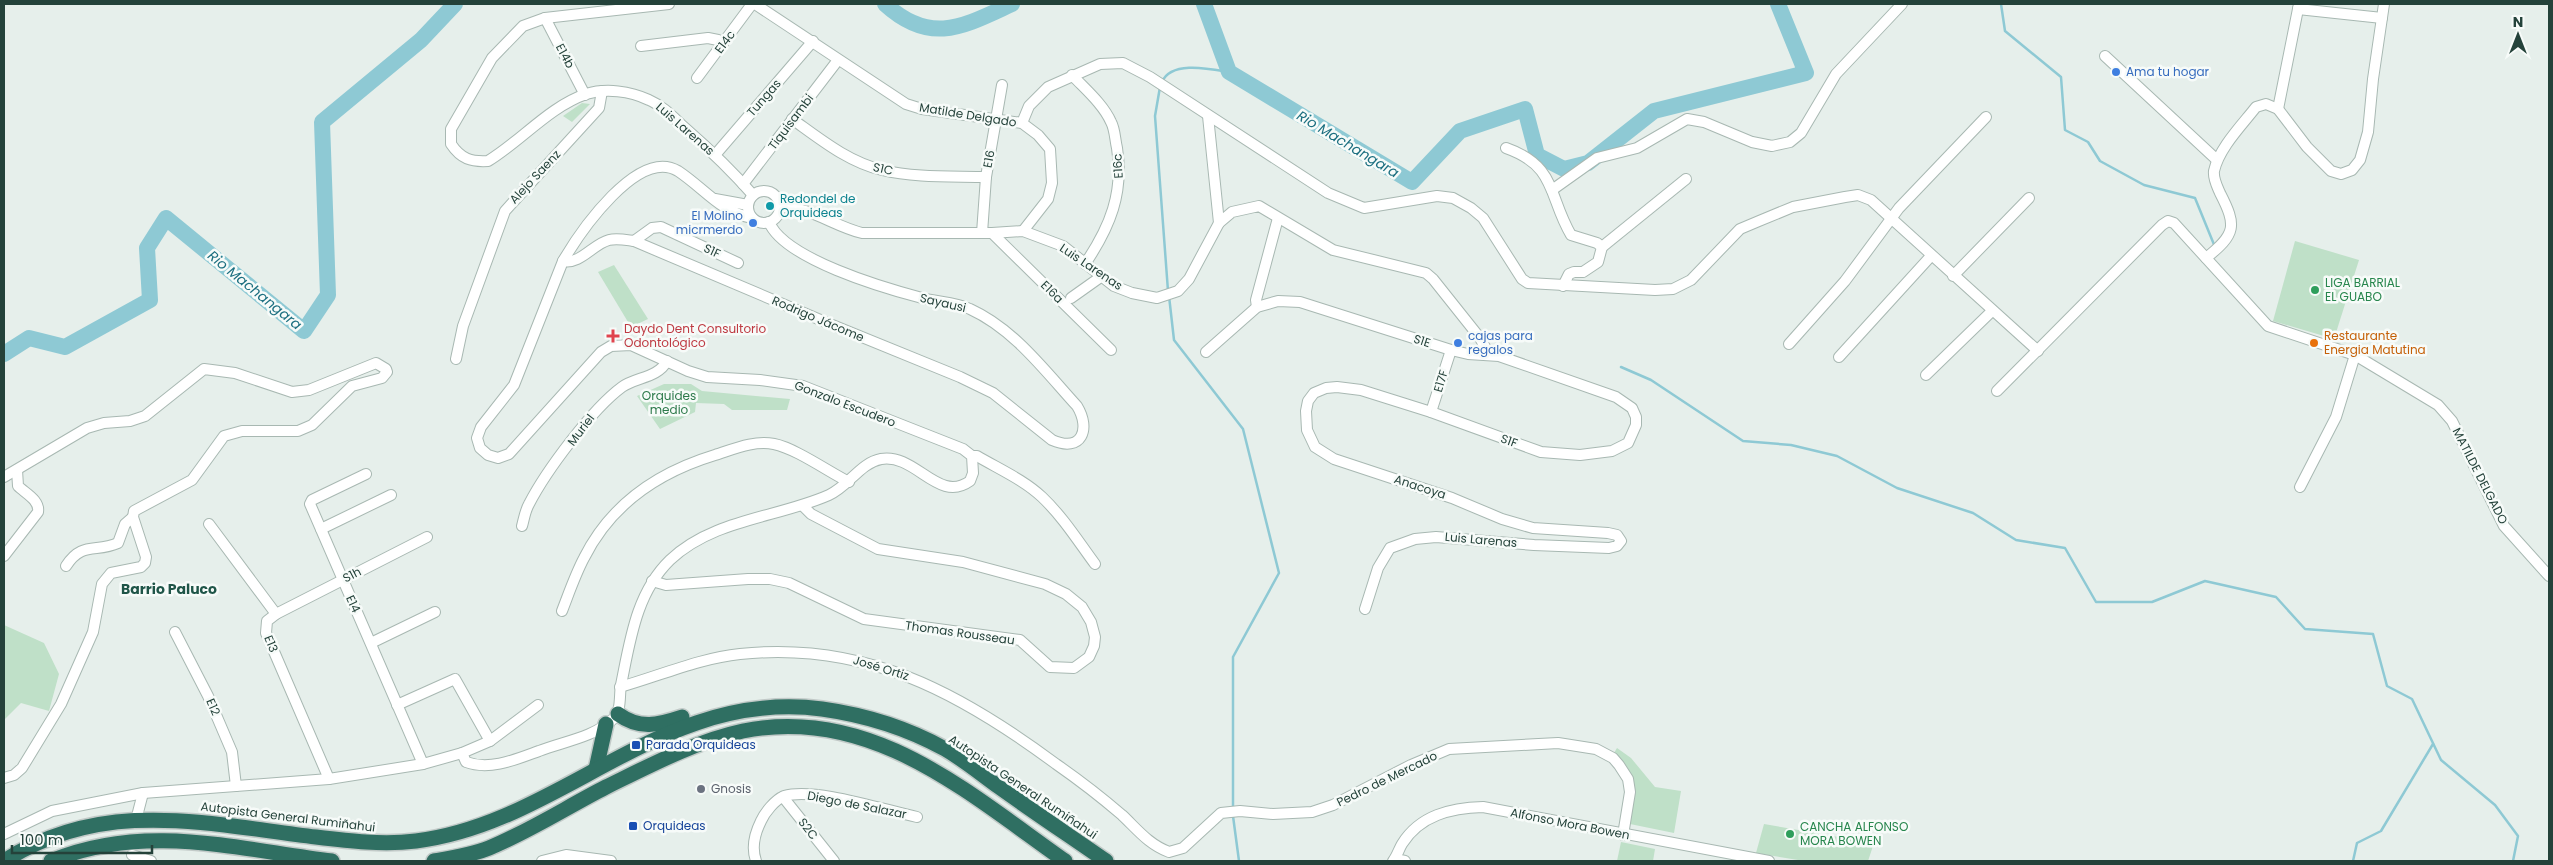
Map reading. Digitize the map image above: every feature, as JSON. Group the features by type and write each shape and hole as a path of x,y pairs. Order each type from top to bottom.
{"highway":[{"path":"618,714 637,724 651,726 728,704 767,708"},
{"name":"Autopista General Rumiñahui","path":"4,861 22,850 65,833 103,824 162,818 345,841 383,843 416,841 450,835 522,807 674,730 706,718 767,708 820,709 865,717 906,730 946,750 1106,861"},
{"path":"596,769 606,724"},
{"path":"434,861 488,849 650,766 725,736 763,728 785,727 843,733 898,750 944,776 1065,861"},
{"path":"51,861 72,852 160,839 201,842 332,861"}],"street":[{"path":"602,91 585,95 558,110 488,160 475,162 464,158 451,144 451,129 492,58 523,26 545,18 668,4"},
{"name":"Matilde Delgado","path":"753,4 813,41 838,60 906,104 922,109 1022,123 1038,135 1050,149 1053,165 1052,183 1048,199 1023,231"},
{"name":"E14c","path":"697,78 753,4"},
{"path":"1552,190 1597,158 1637,148 1687,119 1704,122 1752,142 1772,146 1790,142 1801,133 1836,74 1902,4"},
{"path":"2206,258 2217,250 2230,232 2232,223 2232,216 2215,183 2214,174 2217,160 2256,106 2266,104 2278,109 2307,147 2331,171 2341,174 2352,170 2360,160 2368,132 2384,4"},
{"path":"2278,109 2298,6 2382,18"},
{"name":"E14b","path":"545,18 585,95"},
{"path":"641,46 708,38 718,40 723,44"},
{"name":"Tungas","path":"715,155 813,41"},
{"path":"2104,56 2217,160"},
{"name":"Tiquisambi","path":"743,184 838,60"},
{"path":"1022,123 1029,106 1048,87 1100,64 1123,63 1156,81 1328,193 1364,208 1436,196 1453,198 1483,218 1522,279 1535,285 1673,289 1691,280 1740,229 1793,207 1858,195 1871,200 2038,352 1997,391"},
{"name":"E16c","path":"1072,75 1112,122 1120,169 1112,217 1100,242 1085,264"},
{"name":"E16","path":"987,233 986,177 1002,85"},
{"name":"Luis Larenas","path":"602,91 625,92 649,100 662,108 715,155 743,184 750,200"},
{"name":"Alejo Saenz","path":"456,359 463,326 504,211 599,108 602,91"},
{"path":"1208,116 1219,223"},
{"path":"1788,344 1845,281 1892,219 1986,117"},
{"name":"S1C","path":"792,119 831,147 862,164 882,170 986,177"},
{"path":"1506,148 1539,167 1545,173 1571,236 1597,243 1602,247"},
{"name":"Gonzalo Escudero","path":"752,218 723,208 676,170 664,167 648,168 619,188 573,244 563,261 514,385 481,427 477,438 480,448 488,455 498,458 509,454 600,352 610,346 631,344 688,371 707,376 784,382 803,386 963,449 972,456 977,456 1022,481 1041,496 1058,513 1095,564"},
{"path":"1563,286 1569,274 1583,272 1598,262 1602,247 1686,179"},
{"path":"762,191 772,194 780,207 775,218 769,222 757,221 752,218 750,200 762,191"},
{"path":"1953,276 2029,198"},
{"name":"Gonzalo Escudero","path":"714,199 750,200"},
{"path":"1219,223 1232,212 1259,206 1266,208 1278,218 1333,250 1426,273 1433,278 1480,338 1485,347 1486,355"},
{"name":"Luis Larenas","path":"780,207 806,209 845,229 862,233 987,233 1023,231 1063,246 1114,286 1147,297 1162,296 1174,292 1189,279 1219,223"},
{"path":"1206,352 1257,308 1256,300 1278,218"},
{"name":"MATILDE DELGADO","path":"2038,352 2168,221 2174,223 2268,326 2355,355 2438,405 2452,421 2504,526 2549,576"},
{"name":"Sayausi","path":"769,222 779,238 819,263 922,298 969,308 1011,335 1084,416 1086,427 1083,435 1075,442 1064,444"},
{"name":"S1F","path":"634,241 652,228 661,227 738,263"},
{"name":"E16a","path":"987,233 1111,350"},
{"name":"Rodrigo Jácome","path":"563,261 575,261 593,247 610,240 634,241 960,377 993,393 1052,440 1064,444"},
{"path":"1839,357 1931,256"},
{"path":"1071,298 1102,276"},
{"name":"S1E","path":"1257,308 1278,301 1300,302 1451,350 1468,354 1499,356 1616,398"},
{"path":"1926,375 1992,311"},
{"name":"E17F","path":"1431,412 1451,350"},
{"path":"2300,487 2336,417 2355,355"},
{"name":"Muriel","path":"522,526 528,506 538,488 596,410 623,386 656,373 663,368 667,361"},
{"path":"4,477 87,428 104,423 130,421 146,416 204,369 235,372 292,392 309,390 376,363 386,369 385,376 382,378 361,382 352,386 312,425 298,431 242,431 224,436 192,480 134,511 133,517 146,557 146,563 141,567 111,573 102,584 96,623 61,704 18,772 4,778"},
{"name":"S1F","path":"1337,387 1361,390 1431,412 1541,452 1580,455 1612,451 1628,443 1636,426 1636,416 1632,408 1616,398"},
{"name":"Anacoya","path":"1337,387 1314,393 1308,401 1306,411 1307,430 1315,447 1334,459 1452,498 1533,528 1608,533"},
{"path":"562,611 585,554 609,520 629,498 652,482 683,465 746,445 774,444 849,482"},
{"path":"462,753 466,762 476,765 500,763 586,735 606,724 618,714 620,687 635,617 652,581 670,560 702,537 745,521 804,506 832,494 849,482 869,463 891,458 917,468 934,482 956,489 970,481 973,473 972,456"},
{"path":"4,556 38,512 39,507 38,503 18,486 17,470"},
{"name":"E14","path":"366,474 310,501 342,580 423,764"},
{"path":"321,529 391,495"},
{"name":"Thomas Rousseau","path":"652,581 666,585 770,579 789,583 864,619 1020,640 1050,667 1074,668 1089,657 1094,646 1095,637 1091,622 1082,607 1066,594 1045,584 963,562 878,549 811,514 804,506"},
{"path":"66,566 72,557 82,550 118,543 125,524 133,517"},
{"path":"209,524 276,614"},
{"name":"Luis Larenas","path":"1365,610 1378,568 1390,548 1415,540 1436,536 1534,545 1617,546 1621,540 1617,535 1608,533"},
{"name":"S1h","path":"276,614 428,537"},
{"path":"371,643 435,612"},
{"name":"E13","path":"276,614 267,621 266,633 329,779"},
{"name":"E12","path":"175,632 208,696 232,752 236,786"},
{"name":"José Ortiz","path":"620,687 739,654 781,651 833,655 879,665 936,688 987,718 1056,763 1109,805"},
{"path":"397,705 455,679 490,741"},
{"path":"4,834 52,811 142,793 329,779 423,764 462,753 490,741 538,705"},
{"name":"Pedro de Mercado","path":"1109,805 1148,840 1169,852 1177,851 1188,844 1221,813 1240,811 1273,814 1312,812 1333,805 1412,765 1449,749 1568,744 1587,746 1605,753 1613,758 1625,773 1630,792 1623,835"},
{"path":"136,820 142,793"},
{"name":"Diego de Salazar","path":"783,797 804,794 821,796 917,817"},
{"path":"756,861 754,834 765,812 783,797"},
{"name":"S2C","path":"783,797 834,861"},
{"name":"Alfonso Mora Bowen","path":"1394,860 1401,845 1416,827 1438,814 1466,808 1483,807 1623,835 1769,861"},
{"path":"132,855 151,861"},
{"path":"542,861 558,856 575,855 611,861"},
{"path":"1394,860 1406,861"}],"green space":[{"path":"582,103 590,104 572,122 563,116"},
{"path":"2295,241 2359,260 2334,339 2273,321"},
{"path":"614,265 648,319 631,327 598,272"},
{"name":"Orquides medio","path":"664,384 691,384 702,391 790,399 787,410 732,410 724,404 696,403 695,412 660,429 637,396"},
{"path":"4,625 44,643 59,674 49,711 21,703 4,720"},
{"path":"1617,748 1631,758 1655,787 1681,791 1674,833 1630,824 1634,785 1628,769 1614,753"},
{"name":"CANCHA ALFONSO MORA BOWEN","path":"1764,824 1874,843 1868,861 1804,861 1756,853"},
{"path":"1621,842 1655,849 1653,861 1617,861"}],"waterway":[{"name":"Rio Machangara","path":"4,354 29,338 65,347 150,300 147,248 166,218 304,331 328,295 322,122 421,40 455,4"},
{"name":"Rio Machangara","path":"885,4 902,17 918,25 933,28 963,25 1012,4"},
{"name":"Rio Machangara","path":"1204,4 1229,72 1412,182 1460,131 1525,109 1537,155 1564,169 1588,163 1654,111 1806,73 1778,4"},
{"path":"2001,4 2005,31 2061,77 2065,130 2088,142 2100,161 2144,185 2195,198 2215,247"},
{"path":"1162,82 1167,75 1182,68 1202,68 1229,72"},
{"path":"1160,87 1155,116 1168,291"},
{"path":"1169,296 1174,340 1243,429 1279,573 1233,657 1233,810"},
{"path":"1621,367 1651,380 1743,441 1791,445 1837,456 1897,488 1973,513 2016,540 2065,548 2096,602 2152,602 2205,581 2276,597 2305,629 2373,634 2387,686 2412,699 2441,760 2495,805 2518,836 2513,861"},
{"path":"2353,861 2357,843 2381,831 2433,744"},
{"path":"1233,816 1239,861"}],"place":[{"name":"Ama tu hogar","path":"2116,72"},
{"name":"Redondel de Orquideas","path":"770,206"},
{"name":"El Molino micrmerdo","path":"753,223"},
{"name":"LIGA BARRIAL EL GUABO","path":"2315,290"},
{"name":"Daydo Dent Consultorio Odontológico","path":"613,336"},
{"name":"cajas para regalos","path":"1458,343"},
{"name":"Restaurante Energia Matutina","path":"2314,343"},
{"name":"Parada Orquideas","path":"636,745"},
{"name":"Gnosis","path":"701,789"},
{"name":"Orquideas","path":"633,826"},
{"name":"CANCHA ALFONSO MORA BOWEN","path":"1790,834"}],"district":[{"name":"Barrio Paluco","path":"169,589"}]}
